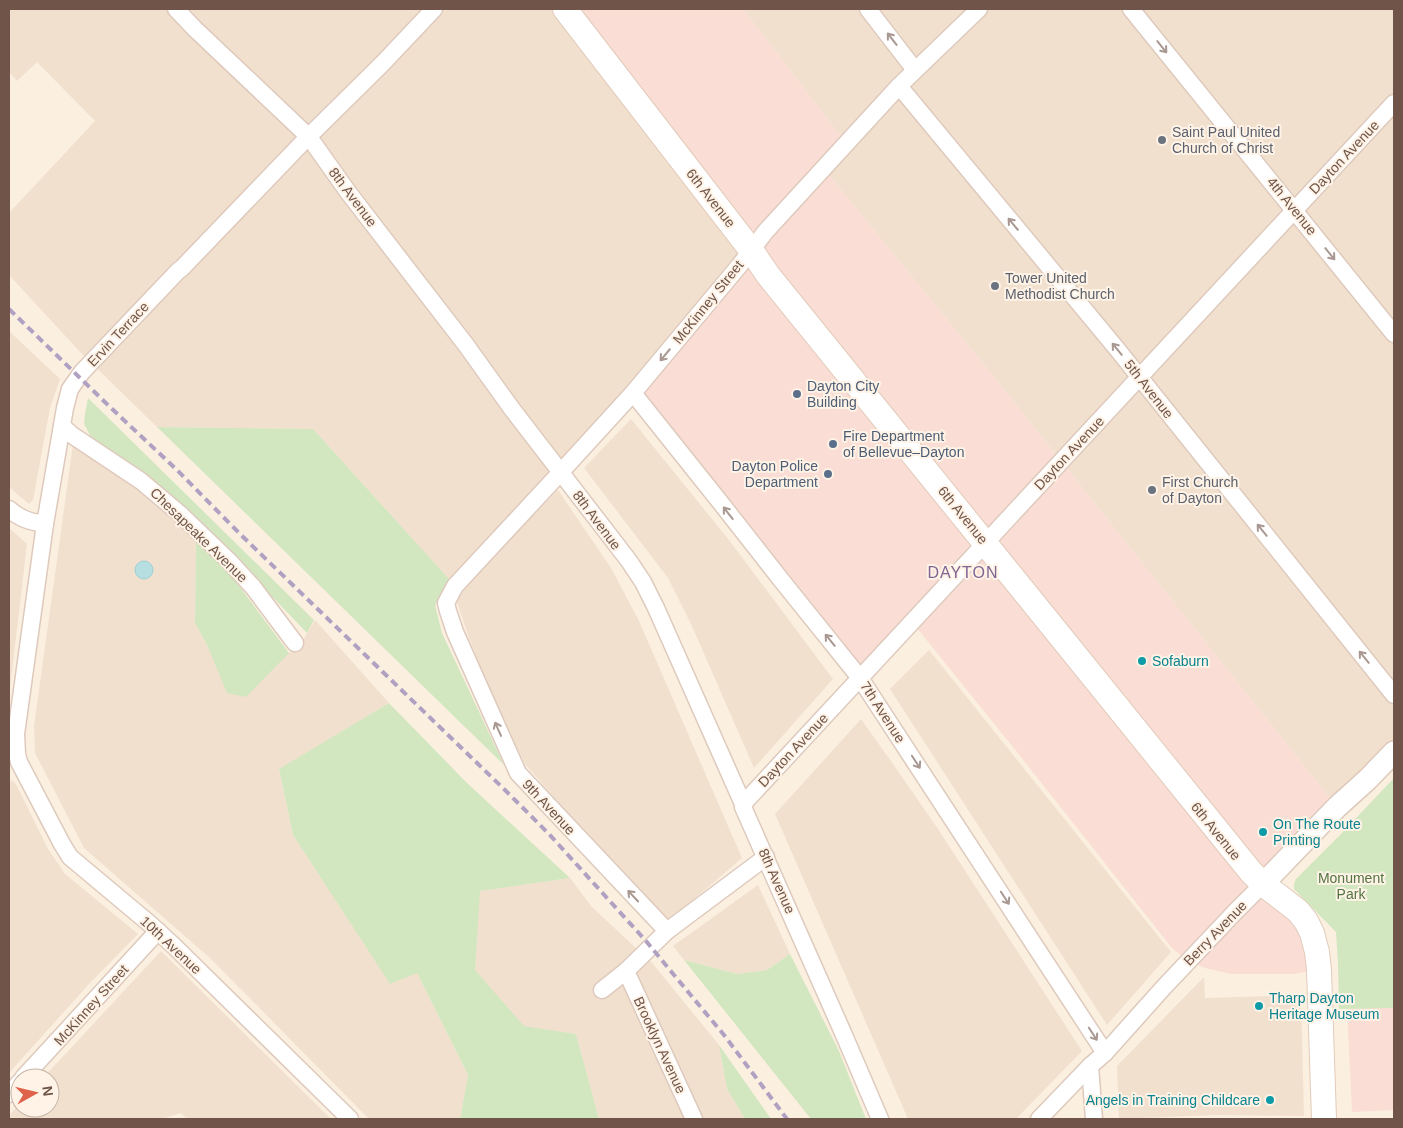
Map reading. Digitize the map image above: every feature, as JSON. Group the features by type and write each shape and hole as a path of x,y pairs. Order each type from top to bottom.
{"main road":[{"name":"6th Avenue","path":"565,9 768,275 1197,807 1251,872 1263,884 1298,911 1306,921 1315,942 1319,970 1324,1119"}],"street":[{"name":"8th Avenue","path":"176,9 309,137 643,582 743,804 880,1119"},
{"name":"Ervin Terrace","path":"13,758 45,524 70,389 82,372 178,271 434,9"},
{"path":"868,9 915,70"},
{"name":"McKinney Street","path":"446,603 455,586 632,393 739,266 766,231 915,70 979,9"},
{"name":"4th Avenue","path":"1131,9 1394,334"},
{"name":"5th Avenue","path":"900,86 1117,349 1394,695"},
{"name":"Dayton Avenue","path":"743,804 1394,103"},
{"name":"7th Avenue","path":"632,393 860,678 1105,1053"},
{"name":"Chesapeake Avenue","path":"62,426 72,435 141,480 179,513 253,587 295,643"},
{"path":"9,508 16,515 30,522 45,524"},
{"name":"9th Avenue","path":"446,603 455,632 518,773 666,931"},
{"name":"Berry Avenue","path":"1039,1119 1105,1053 1188,961 1337,807 1394,752"},
{"name":"10th Avenue","path":"13,758 19,762 70,857 158,931 350,1119"},
{"path":"602,990 626,971 666,931 766,857"},
{"name":"McKinney Street","path":"32,1068 158,931"},
{"name":"Brooklyn Avenue","path":"626,971 694,1119"},
{"path":"1090,1066 1094,1119"}],"shaded area":[{"path":"9,9 565,9 751,250 455,586 313,429 157,427 81,353 9,275 9,213 95,121 37,62 17,81 9,72"},
{"path":"565,9 743,9 846,143 824,169 990,372 1337,807 1263,884 1285,901 1319,970 1293,974 1231,974 1205,968 1188,961 1172,948 912,622 860,678 633,393 750,250"},
{"path":"743,9 1394,9 1394,752 1337,807 990,372 824,169 846,143"},
{"path":"9,331 60,379 50,408 33,500 29,504 9,487"},
{"path":"631,419 729,540 833,679 754,768 691,624 668,578 584,468"},
{"path":"73,444 140,485 196,538 195,623 207,645 289,653 299,647 315,620 389,703 279,770 293,835 390,983 417,972 468,1075 460,1119 369,1119 211,959 84,848 35,753 34,726"},
{"path":"558,490 611,568 639,621 742,858 672,918 664,921 525,764 497,707 469,638 457,602 468,581"},
{"path":"9,528 27,544 9,697"},
{"path":"929,650 1171,952 1107,1025 890,689"},
{"path":"861,719 938,829 1082,1051 1016,1119 908,1119 775,814"},
{"path":"12,780 16,784 48,849 65,874 138,934 88,985 13,1068 10,1068 9,1073 9,783"},
{"path":"570,878 592,907 653,964 719,1045 727,1089 745,1119 599,1119 576,1034 524,1027 475,971 479,891"},
{"path":"758,885 790,954 767,970 737,974 684,960 673,946"},
{"path":"161,951 331,1119 187,1119 181,1113 162,1119 9,1119 10,1115 10,1118 60,1118 60,1068 52,1068"},
{"path":"1204,977 1205,998 1301,995 1304,1116 1217,1115 1119,1119 1117,1066"},
{"path":"1347,1008 1394,1008 1394,1110 1352,1112"}],"green space":[{"path":"88,398 314,620 307,633 191,512 134,465 92,439 84,424"},
{"path":"157,427 313,429 449,579 435,605 442,633 504,765"},
{"path":"196,538 231,575 289,653 246,697 227,693 207,645 195,623"},
{"path":"389,703 467,783 570,878 480,891 475,970 524,1026 576,1034 599,1119 460,1119 468,1075 417,973 390,984 293,835 279,769"},
{"name":"Monument Park","path":"1394,778 1394,1008 1339,1009 1336,932 1294,889 1294,884 1296,879"},
{"path":"790,954 839,1051 866,1119 811,1119 684,960 737,974 767,970"},
{"path":"719,1045 771,1119 745,1119 727,1089"}],"water":[{"path":"144,561 150,564 153,570 150,576 144,579 138,576 135,570 138,564"}],"railway":[{"path":"9,309 176,469 240,534 549,834 646,941 724,1035 787,1119"}],"place":[{"name":"Saint Paul United Church of Christ","path":"1162,140"},
{"name":"Tower United Methodist Church","path":"995,286"},
{"name":"Dayton City Building","path":"797,394"},
{"name":"Fire Department of Bellevue–Dayton","path":"833,444"},
{"name":"Dayton Police Department","path":"828,474"},
{"name":"First Church of Dayton","path":"1152,490"},
{"name":"Sofaburn","path":"1142,661"},
{"name":"On The Route Printing","path":"1263,832"},
{"name":"Tharp Dayton Heritage Museum","path":"1259,1006"},
{"name":"Angels in Training Childcare","path":"1270,1100"}],"district":[{"name":"DAYTON","path":"963,572"}]}
